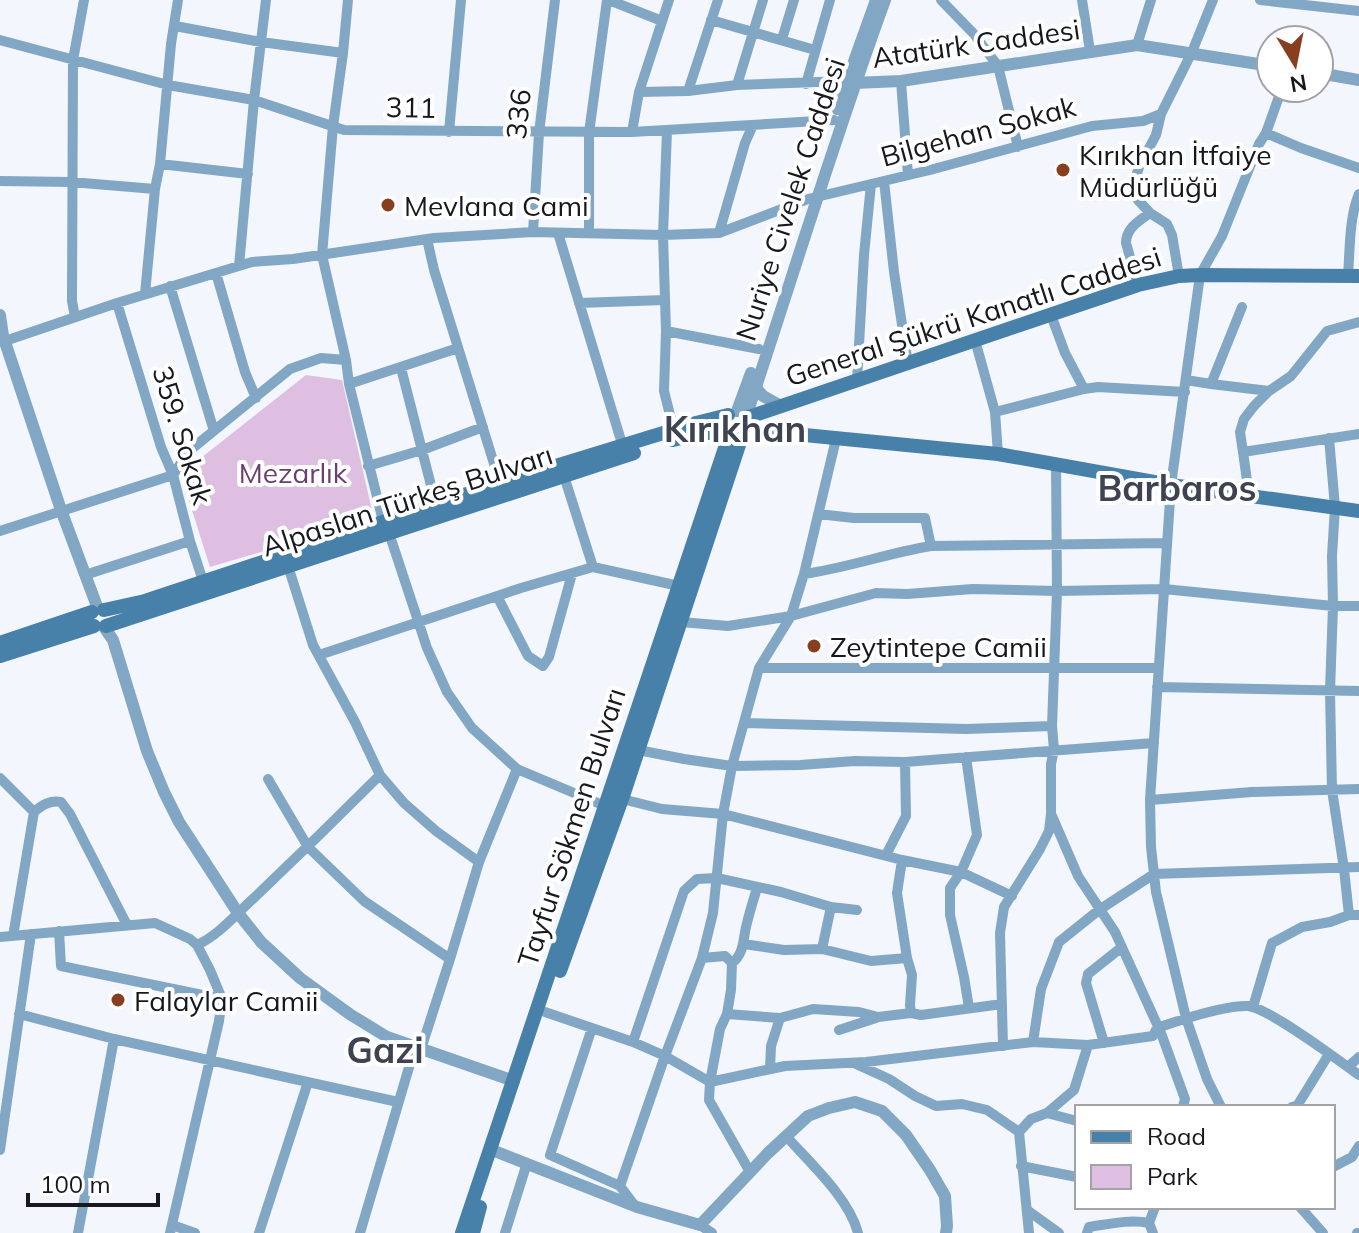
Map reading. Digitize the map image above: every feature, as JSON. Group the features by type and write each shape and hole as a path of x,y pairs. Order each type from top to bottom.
{"main road":[{"name":"General Şükrü Kanatlı Caddesi","path":"740,414 857,381 1138,285 1200,275 1354,276"},
{"name":"Alpaslan Türkeş Bulvarı","path":"0,643 288,566 436,505 500,483 740,414"},
{"name":"Nuriye Civelek Caddesi","path":"740,414 752,427 736,436 724,422 740,414"},
{"name":"Alpaslan Türkeş Bulvarı","path":"0,656 203,581 704,433 736,436 774,432 998,454 1171,485 1359,511"},
{"name":"Tayfur Sökmen Bulvarı","path":"462,1233 679,586 736,436"},
{"name":"Tayfur Sökmen Bulvarı","path":"473,1233 497,1152 681,622 736,436"}],"street":[{"path":"75,317 72,301 71,182 73,60 84,0"},
{"path":"145,294 178,0"},
{"path":"239,266 266,0"},
{"path":"348,0 322,255 368,466 386,527 427,648 447,692 472,728 517,769 605,806"},
{"path":"449,132 461,0"},
{"name":"336","path":"533,232 539,133 555,0"},
{"path":"589,233 589,133 608,0 662,21"},
{"path":"632,132 639,92 669,0"},
{"path":"688,91 718,0"},
{"path":"737,85 763,0"},
{"path":"782,39 794,0"},
{"path":"806,84 830,0"},
{"name":"Nuriye Civelek Caddesi","path":"740,414 876,0"},
{"name":"Nuriye Civelek Caddesi","path":"740,414 755,387 834,120 885,0"},
{"path":"942,0 998,66 1018,147"},
{"path":"1082,0 1090,51"},
{"path":"1137,45 1151,0"},
{"path":"1179,276 1167,224 1138,200 1135,180 1213,0"},
{"path":"1260,0 1359,11"},
{"path":"711,20 815,50"},
{"path":"175,26 343,53"},
{"name":"311","path":"0,40 168,85 254,100 344,130 589,133 834,120"},
{"name":"Atatürk Caddesi","path":"639,92 688,91 737,85 901,81 1137,45 1255,63"},
{"path":"1335,76 1359,80"},
{"path":"901,81 908,175"},
{"path":"1220,1105 1207,1079 1186,1018 1156,892 1150,800 1171,485 1200,275 1222,236 1276,104"},
{"name":"Bilgehan Sokak","path":"2,339 252,262 427,239 533,232 719,233 812,198 1092,126 1143,121 1161,114"},
{"path":"719,233 753,125"},
{"path":"667,131 663,235 664,391 674,431"},
{"path":"1266,133 1359,168"},
{"path":"160,164 248,174"},
{"path":"0,181 71,182 155,189"},
{"path":"884,181 908,364"},
{"path":"857,381 871,184"},
{"path":"1354,276 1354,212 1359,194"},
{"path":"1138,285 1126,237 1128,231 1150,213"},
{"path":"558,233 623,447"},
{"path":"427,239 500,483"},
{"path":"216,273 245,372 256,398"},
{"path":"170,286 214,431"},
{"path":"579,303 664,300"},
{"name":"359. Sokak","path":"117,303 161,447 173,475 203,581"},
{"path":"1211,384 1242,307"},
{"path":"0,315 2,339 100,618 113,640 147,751 179,822 238,913 261,942 300,978 375,1030 387,1037 514,1081"},
{"path":"1051,315 1065,353 1084,389"},
{"path":"1249,495 1240,432 1244,419 1269,391 1291,376 1327,331 1359,322"},
{"path":"666,331 759,349"},
{"path":"975,340 995,412 998,454"},
{"path":"349,384 458,348"},
{"path":"0,531 173,475 189,451 290,369 321,358 346,360"},
{"path":"401,368 436,505"},
{"path":"995,412 1084,389 1211,384 1269,391"},
{"path":"755,387 779,405"},
{"path":"368,466 483,427"},
{"path":"1243,452 1359,434"},
{"path":"1253,1007 1272,943 1302,927 1354,915 1332,790 1330,691 1335,507 1329,438"},
{"path":"620,1186 702,958 713,913 723,814 732,766 759,668 791,616 836,439"},
{"path":"1003,1046 1000,933 1004,907 1049,831 1051,814 1057,591 1056,463"},
{"path":"564,476 593,567"},
{"path":"818,514 854,518 925,518 931,546"},
{"path":"85,575 190,541"},
{"path":"804,574 931,546 1166,543"},
{"path":"288,566 313,645 380,775 404,803 479,862"},
{"path":"319,655 593,567 679,586"},
{"path":"497,596 528,656 543,666 549,657 572,574"},
{"path":"681,622 728,626 791,616 876,593 973,589 1164,589 1359,606"},
{"path":"759,668 1158,668"},
{"path":"1157,687 1359,691"},
{"path":"744,723 966,729 1052,726"},
{"path":"638,750 732,766 905,762 1154,743"},
{"path":"966,757 977,835 961,872 950,888 950,915 969,1008"},
{"path":"886,855 906,816 905,762"},
{"path":"360,1233 398,1102 450,959 479,862 517,769"},
{"path":"197,945 205,942 238,913 380,775"},
{"path":"0,778 34,812"},
{"path":"268,779 308,847 364,901 450,959"},
{"path":"1150,800 1252,792 1359,789"},
{"path":"622,799 662,809 723,814 961,872 1012,896"},
{"path":"13,936 34,812 55,801 61,802 70,814 127,925"},
{"path":"1051,814 1078,876 1122,947 1161,1033 1185,1099 1184,1105"},
{"path":"902,860 897,893 912,975 911,1013"},
{"path":"1033,1042 1041,989 1059,942 1099,910 1154,874 1359,867"},
{"path":"633,1042 684,891 697,879 717,878 831,907 857,910"},
{"path":"732,963 737,960 744,944 745,929 757,888"},
{"path":"822,949 831,907"},
{"path":"0,937 155,923 197,945 222,999 171,1229 195,1233"},
{"path":"59,931 61,966 222,999"},
{"path":"0,1150 31,934"},
{"path":"744,944 784,950 822,949 871,961 907,958"},
{"path":"1104,1043 1086,983 1088,974 1122,947"},
{"path":"702,958 725,956 732,963 727,1014 720,1029 709,1100 750,1172"},
{"path":"839,1030 878,1017 911,1013 921,1015 1002,1004"},
{"path":"545,1012 633,1042 710,1082 785,1066 853,1063 1033,1042 1104,1043 1153,1036 1157,1028 1186,1018 1243,1006 1253,1007 1277,1019 1359,1075"},
{"path":"727,1014 780,1018 813,1009 859,1012 878,1017"},
{"path":"19,1014 114,1039 398,1102"},
{"path":"770,1069 771,1046 780,1018"},
{"path":"592,1028 550,1155 620,1186 635,1206"},
{"path":"78,1233 114,1039"},
{"path":"1029,1233 1019,1132 1031,1119 1047,1113 1074,1090 1088,1045"},
{"path":"1298,1105 1329,1054"},
{"path":"1348,1067 1359,1057"},
{"path":"853,1063 936,1106 962,1104 987,1110 1019,1132"},
{"path":"259,1233 308,1082"},
{"path":"700,1225 808,1116 855,1102 882,1111 906,1135 945,1196 946,1233"},
{"path":"1047,1113 1075,1120"},
{"path":"786,1136 832,1188 854,1219 858,1233"},
{"path":"1335,1166 1352,1157 1359,1146"},
{"path":"497,1152 635,1206 700,1225 712,1233"},
{"path":"505,1233 527,1163"},
{"path":"1021,1166 1075,1177"},
{"path":"1302,1209 1323,1233"},
{"path":"1027,1210 1059,1233"},
{"path":"1087,1233 1089,1227 1112,1223 1141,1221 1151,1228"}],"green space":[{"name":"Mezarlık","path":"306,375 342,380 374,519 210,567 183,482 192,465"}],"place":[{"name":"Kırıkhan İtfaiye Müdürlüğü","path":"1063,170"},
{"name":"Mevlana Cami","path":"388,205"},
{"name":"Zeytintepe Camii","path":"814,646"},
{"name":"Falaylar Camii","path":"118,1000"}],"district":[{"name":"Kırıkhan","path":"735,428"},
{"name":"Barbaros","path":"1177,487"},
{"name":"Gazi","path":"385,1049"}]}
